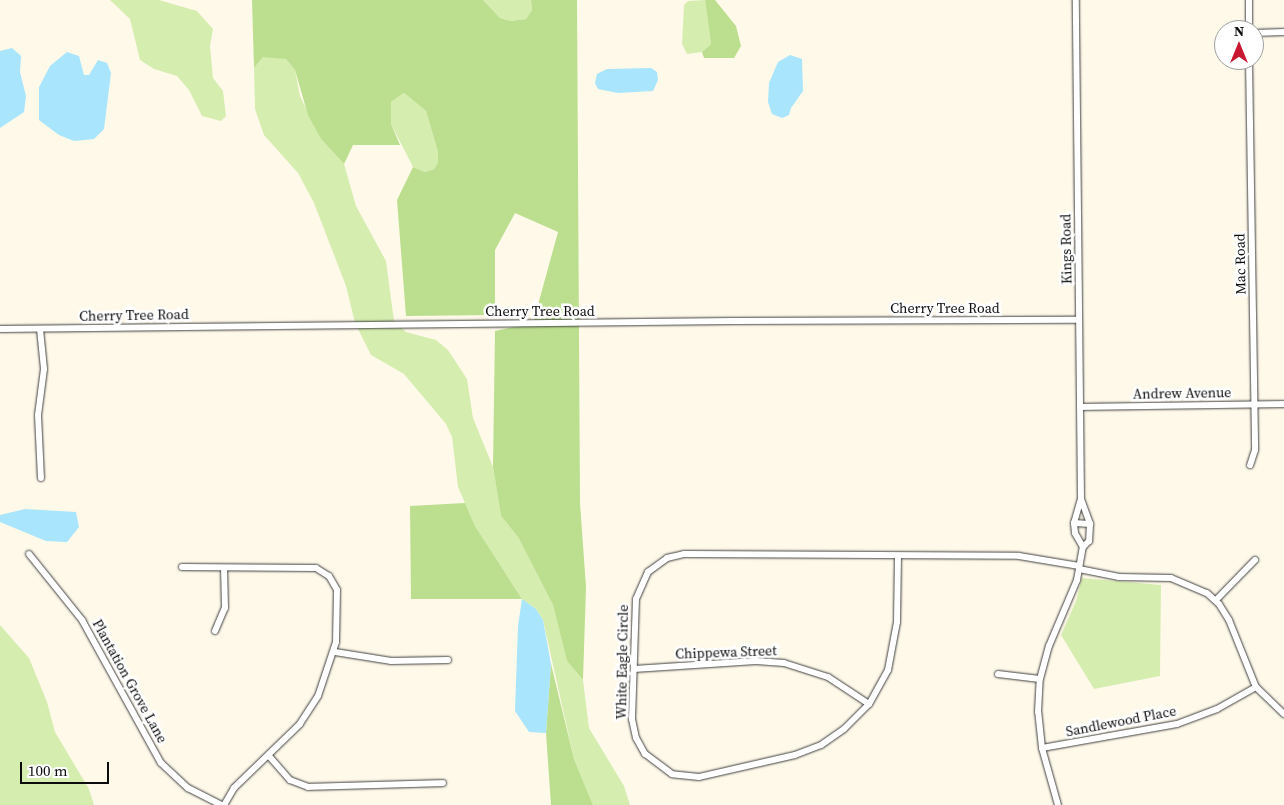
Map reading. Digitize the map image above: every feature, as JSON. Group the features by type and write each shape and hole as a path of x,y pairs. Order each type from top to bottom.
{"street":[{"name":"Kings Road","path":"1074,523 1081,498 1076,0"},
{"path":"1249,0 1249,20"},
{"path":"1264,33 1284,32"},
{"name":"Mac Road","path":"1249,70 1255,404 1255,455 1250,465"},
{"name":"Cherry Tree Road","path":"0,329 733,320 1079,320"},
{"path":"40,329 44,369 38,415 41,478"},
{"name":"Andrew Avenue","path":"1080,407 1284,404"},
{"name":"Kings Road","path":"1081,498 1090,524"},
{"path":"1058,805 1042,748 1038,712 1040,679 1049,646 1067,607 1079,568 1083,547 1089,541 1090,524 1074,523 1075,533 1083,547"},
{"name":"Plantation Grove Lane","path":"29,554 82,620 161,763 188,788 222,805"},
{"name":"White Eagle Circle","path":"898,556 895,640 888,670 869,704 844,729 808,750 706,776 685,777 659,767 640,747 632,720 638,589 648,572 667,558 684,554 1019,556 1104,575 1179,580 1198,588 1216,600"},
{"path":"1255,560 1216,600 1229,620 1256,687 1284,714"},
{"path":"182,567 312,568 326,573 337,590 335,652 325,681 310,710 269,756 234,788 222,805"},
{"path":"215,631 225,608 224,568"},
{"path":"335,652 392,661 448,660"},
{"name":"Chippewa Street","path":"634,669 756,661 784,663 828,677 869,704"},
{"path":"998,674 1040,679"},
{"name":"Sandlewood Place","path":"1042,748 1177,724 1216,709 1256,687"},
{"path":"269,756 290,780 308,787 443,782"}],"green space":[{"path":"110,0 159,0 197,11 213,29 210,46 213,78 223,91 226,116 221,121 202,116 189,90 177,76 154,69 140,60 130,19"},
{"path":"252,0 483,0 500,18 511,21 526,19 532,10 531,0 577,0 580,503 586,587 583,680 567,661 553,605 518,537 501,516 493,467 495,331 533,323 558,232 515,213 495,250 495,315 406,316 397,200 413,167 425,172 434,169 438,163 438,152 426,111 404,93 391,102 391,124 400,145 353,145 344,164 321,139 308,115 295,70 286,59 263,57 254,68"},
{"path":"483,0 531,0 532,10 526,19 511,21 500,18"},
{"path":"705,0 711,44 702,52 687,54 682,44 684,5 688,1"},
{"path":"705,0 715,0 736,26 741,46 734,58 704,58 702,52 711,44"},
{"path":"273,56 286,59 295,70 300,96 321,139 344,164 356,206 386,261 394,321 406,332 436,340 448,350 467,379 473,418 493,467 501,516 518,537 553,605 567,661 583,680 589,728 624,786 630,805 593,805 574,759 543,620 536,609 522,599 475,526 458,487 452,437 446,424 404,374 371,355 355,323 346,286 314,203 298,173 264,135 255,109 254,68 263,57"},
{"path":"404,93 426,111 438,152 438,163 434,169 425,172 413,167 391,124 391,102"},
{"path":"465,503 475,526 522,599 411,599 410,506"},
{"path":"1082,578 1161,585 1160,676 1094,689 1061,635 1076,601"},
{"path":"0,625 29,658 47,702 55,732 89,789 94,805 0,805"},
{"path":"551,664 574,759 593,805 551,805 546,733"}],"water":[{"path":"12,48 21,56 20,72 26,96 24,112 0,128 0,51"},
{"path":"67,52 79,56 84,75 89,75 98,60 107,63 111,73 104,129 94,139 74,141 59,135 39,120 39,87 50,66"},
{"path":"790,55 802,59 803,91 791,108 789,115 782,118 772,114 768,102 769,83 778,62"},
{"path":"651,68 657,72 658,80 653,91 618,93 598,89 595,83 597,74 607,69"},
{"path":"25,509 76,512 79,527 67,542 46,541 0,522 0,515"},
{"path":"522,599 536,609 543,620 551,664 546,733 529,732 515,711 518,626"}]}
